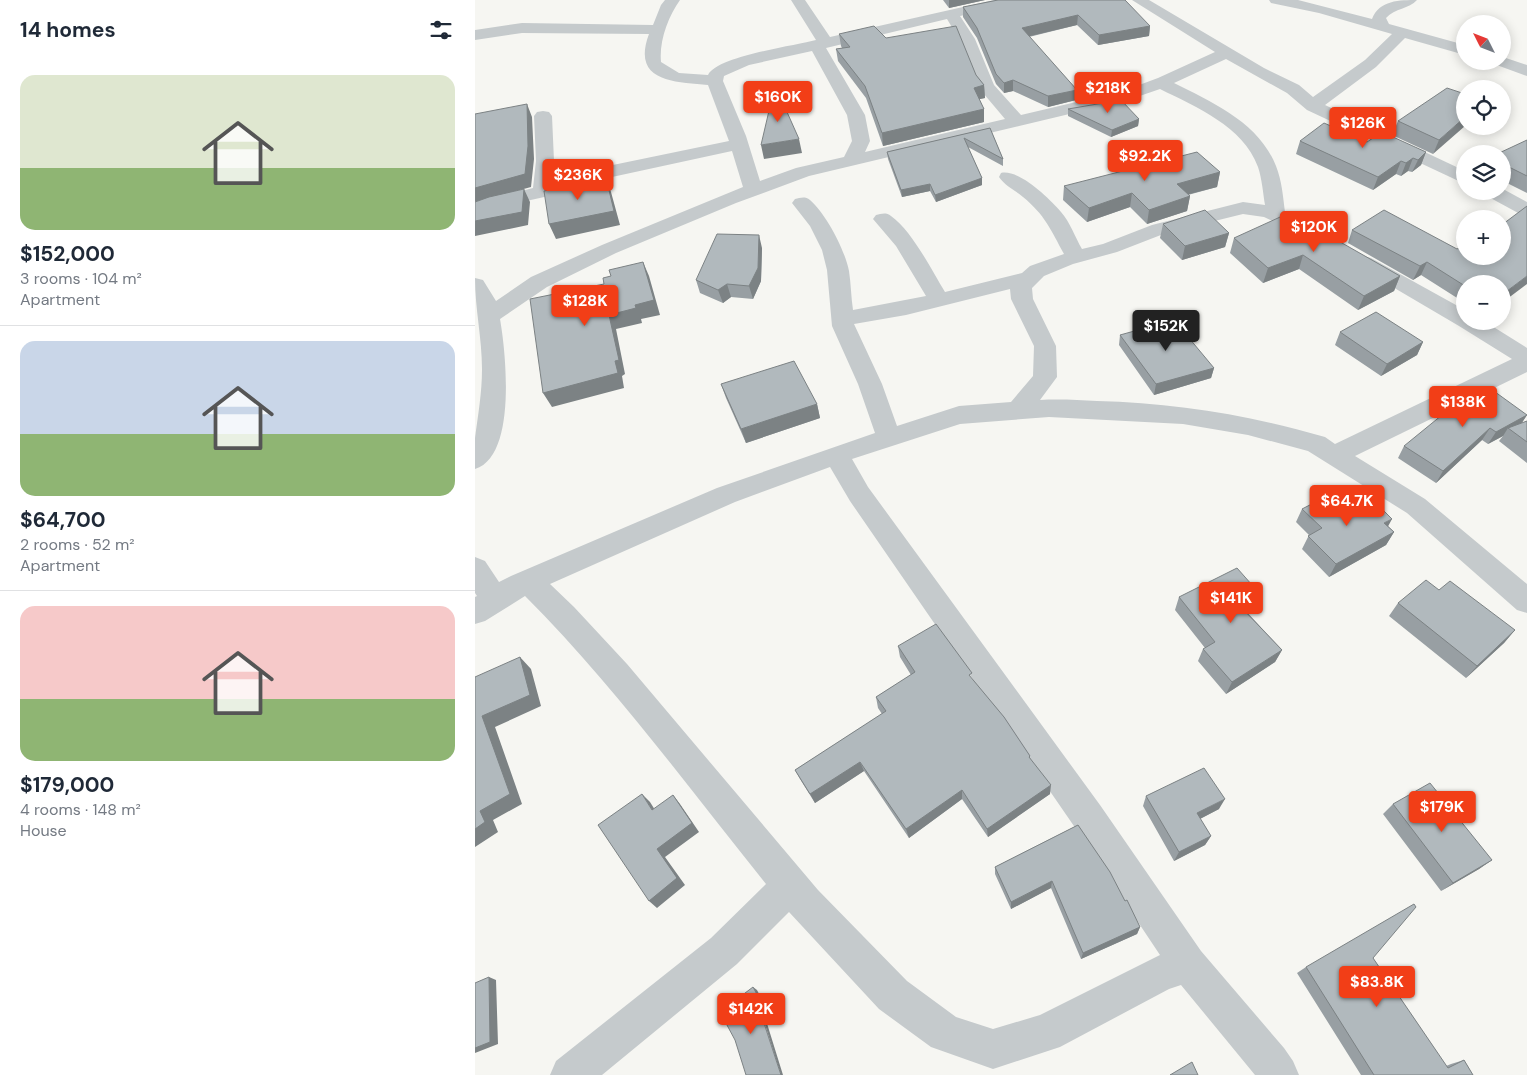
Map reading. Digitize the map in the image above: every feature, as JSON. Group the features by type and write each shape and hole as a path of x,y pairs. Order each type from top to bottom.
{"street":[{"path":"673,0 668,5 653,48 653,63 663,74 676,79 699,79 715,82"},
{"path":"799,0 856,115 861,141 851,162"},
{"path":"753,190 739,144 715,82 716,74 739,64 1016,0"},
{"path":"1139,0 1293,89 1313,106 1456,174"},
{"path":"1276,0 1321,9 1456,47"},
{"path":"1383,26 1379,18 1382,13 1410,0"},
{"path":"919,3 933,18"},
{"path":"952,14 967,39 986,87 1017,122"},
{"path":"475,34 522,28 659,30"},
{"path":"1313,106 1324,96 1364,70 1392,45 1402,32"},
{"path":"488,317 539,282 617,245 753,190 803,172 1128,95 1161,83 1226,52"},
{"path":"1511,65 1527,70"},
{"path":"1161,83 1235,125 1257,148 1267,167 1276,215"},
{"path":"542,192 545,161 543,116"},
{"path":"475,210 489,204 542,192 608,172 739,144"},
{"path":"1008,177 1030,193 1054,216 1076,258"},
{"path":"1509,200 1527,210"},
{"path":"802,203 819,225 833,250 838,270 843,326 870,384 889,438"},
{"path":"1018,411 1045,377 1045,346 1022,299 1021,286 1037,271 1109,248 1159,229 1208,215 1243,208 1256,208 1276,215 1340,248 1456,314"},
{"path":"883,219 905,243 939,300"},
{"path":"842,319 906,308 1029,278"},
{"path":"475,285 485,302 492,336 492,424 487,442 475,459"},
{"path":"1482,330 1527,358"},
{"path":"1335,455 1527,362"},
{"path":"475,569 485,606 528,581 726,495 836,455 959,415 1049,408 1115,410 1183,415 1248,426 1316,444 1416,506 1527,601"},
{"path":"836,455 859,494 933,597 983,672 1088,816 1189,964 1279,1075"},
{"path":"528,581 564,616 616,674 791,886 893,995 945,1033 993,1049 1046,1033 1161,973 1189,964"},
{"path":"570,1075 724,951 791,886"}],"building":[{"path":"998,0 1125,0 1150,26 1099,35 1078,15 1022,28 1077,90 1048,96 1013,80 1004,83 996,74 977,28 963,7"},
{"path":"874,26 886,38 956,26 976,75 984,85 974,88 984,109 882,133 865,86 836,49 850,47 839,34"},
{"path":"775,85 799,139 761,145"},
{"path":"1447,88 1456,91 1456,125 1439,140 1398,121"},
{"path":"1121,100 1139,119 1112,130 1068,109"},
{"path":"527,104 528,146 525,174 475,188 475,114"},
{"path":"1324,123 1367,142 1382,132 1426,152 1418,160 1413,158 1406,163 1401,161 1378,177 1300,141"},
{"path":"990,128 1003,159 964,138 982,178 935,195 930,184 901,190 887,152"},
{"path":"1527,140 1527,176 1511,168 1511,147"},
{"path":"1197,152 1220,172 1177,184 1190,196 1149,210 1132,193 1089,208 1064,186"},
{"path":"606,178 614,211 549,224 544,191"},
{"path":"524,189 522,212 475,221 475,202"},
{"path":"1527,206 1527,276 1511,288 1511,275 1456,275 1456,280 1427,262 1420,266 1352,230 1384,210 1456,248 1456,265 1511,265 1511,218"},
{"path":"1205,210 1229,233 1185,246 1163,224"},
{"path":"1289,213 1400,276 1364,296 1303,255 1268,268 1234,238"},
{"path":"717,234 759,235 758,268 749,286 727,284 718,290 696,280"},
{"path":"643,262 654,300 635,305 636,308 609,315 619,360 615,361 618,373 543,393 530,299 604,284 603,278 611,276 609,270"},
{"path":"1376,312 1423,342 1387,364 1340,332"},
{"path":"1174,320 1214,368 1156,384 1120,335"},
{"path":"794,361 817,404 741,429 721,384"},
{"path":"1491,389 1527,415 1496,432 1490,428 1443,471 1404,446 1442,415"},
{"path":"1527,421 1527,442 1508,428"},
{"path":"1333,493 1352,511 1373,500 1392,519 1384,523 1394,532 1336,564 1308,536 1322,528 1302,509"},
{"path":"1237,568 1260,594 1239,605 1282,650 1232,682 1203,649 1215,642 1179,597"},
{"path":"1426,580 1439,590 1450,581 1515,630 1477,666 1398,603"},
{"path":"936,624 972,673 969,675 1004,717 1029,757 1051,785 987,829 962,790 906,829 860,762 810,794 795,770 886,711 876,697 915,672 898,646"},
{"path":"520,657 530,695 482,716 510,794 480,811 485,822 475,829 475,677"},
{"path":"1204,768 1225,799 1197,813 1211,836 1179,852 1146,796"},
{"path":"1430,783 1492,860 1453,883 1393,804"},
{"path":"642,794 652,810 673,795 692,823 657,849 677,878 649,901 598,825"},
{"path":"1078,825 1110,872 1125,901 1127,900 1140,927 1083,953 1052,881 1011,902 995,867"},
{"path":"1414,904 1416,907 1373,958 1448,1068 1464,1060 1473,1075 1374,1075 1306,967"},
{"path":"489,977 490,1042 475,1048 475,983"},
{"path":"753,987 766,1011 761,1014 781,1075 746,1075 735,1040 720,1012"},
{"path":"1192,1062 1198,1075 1170,1075"}]}
